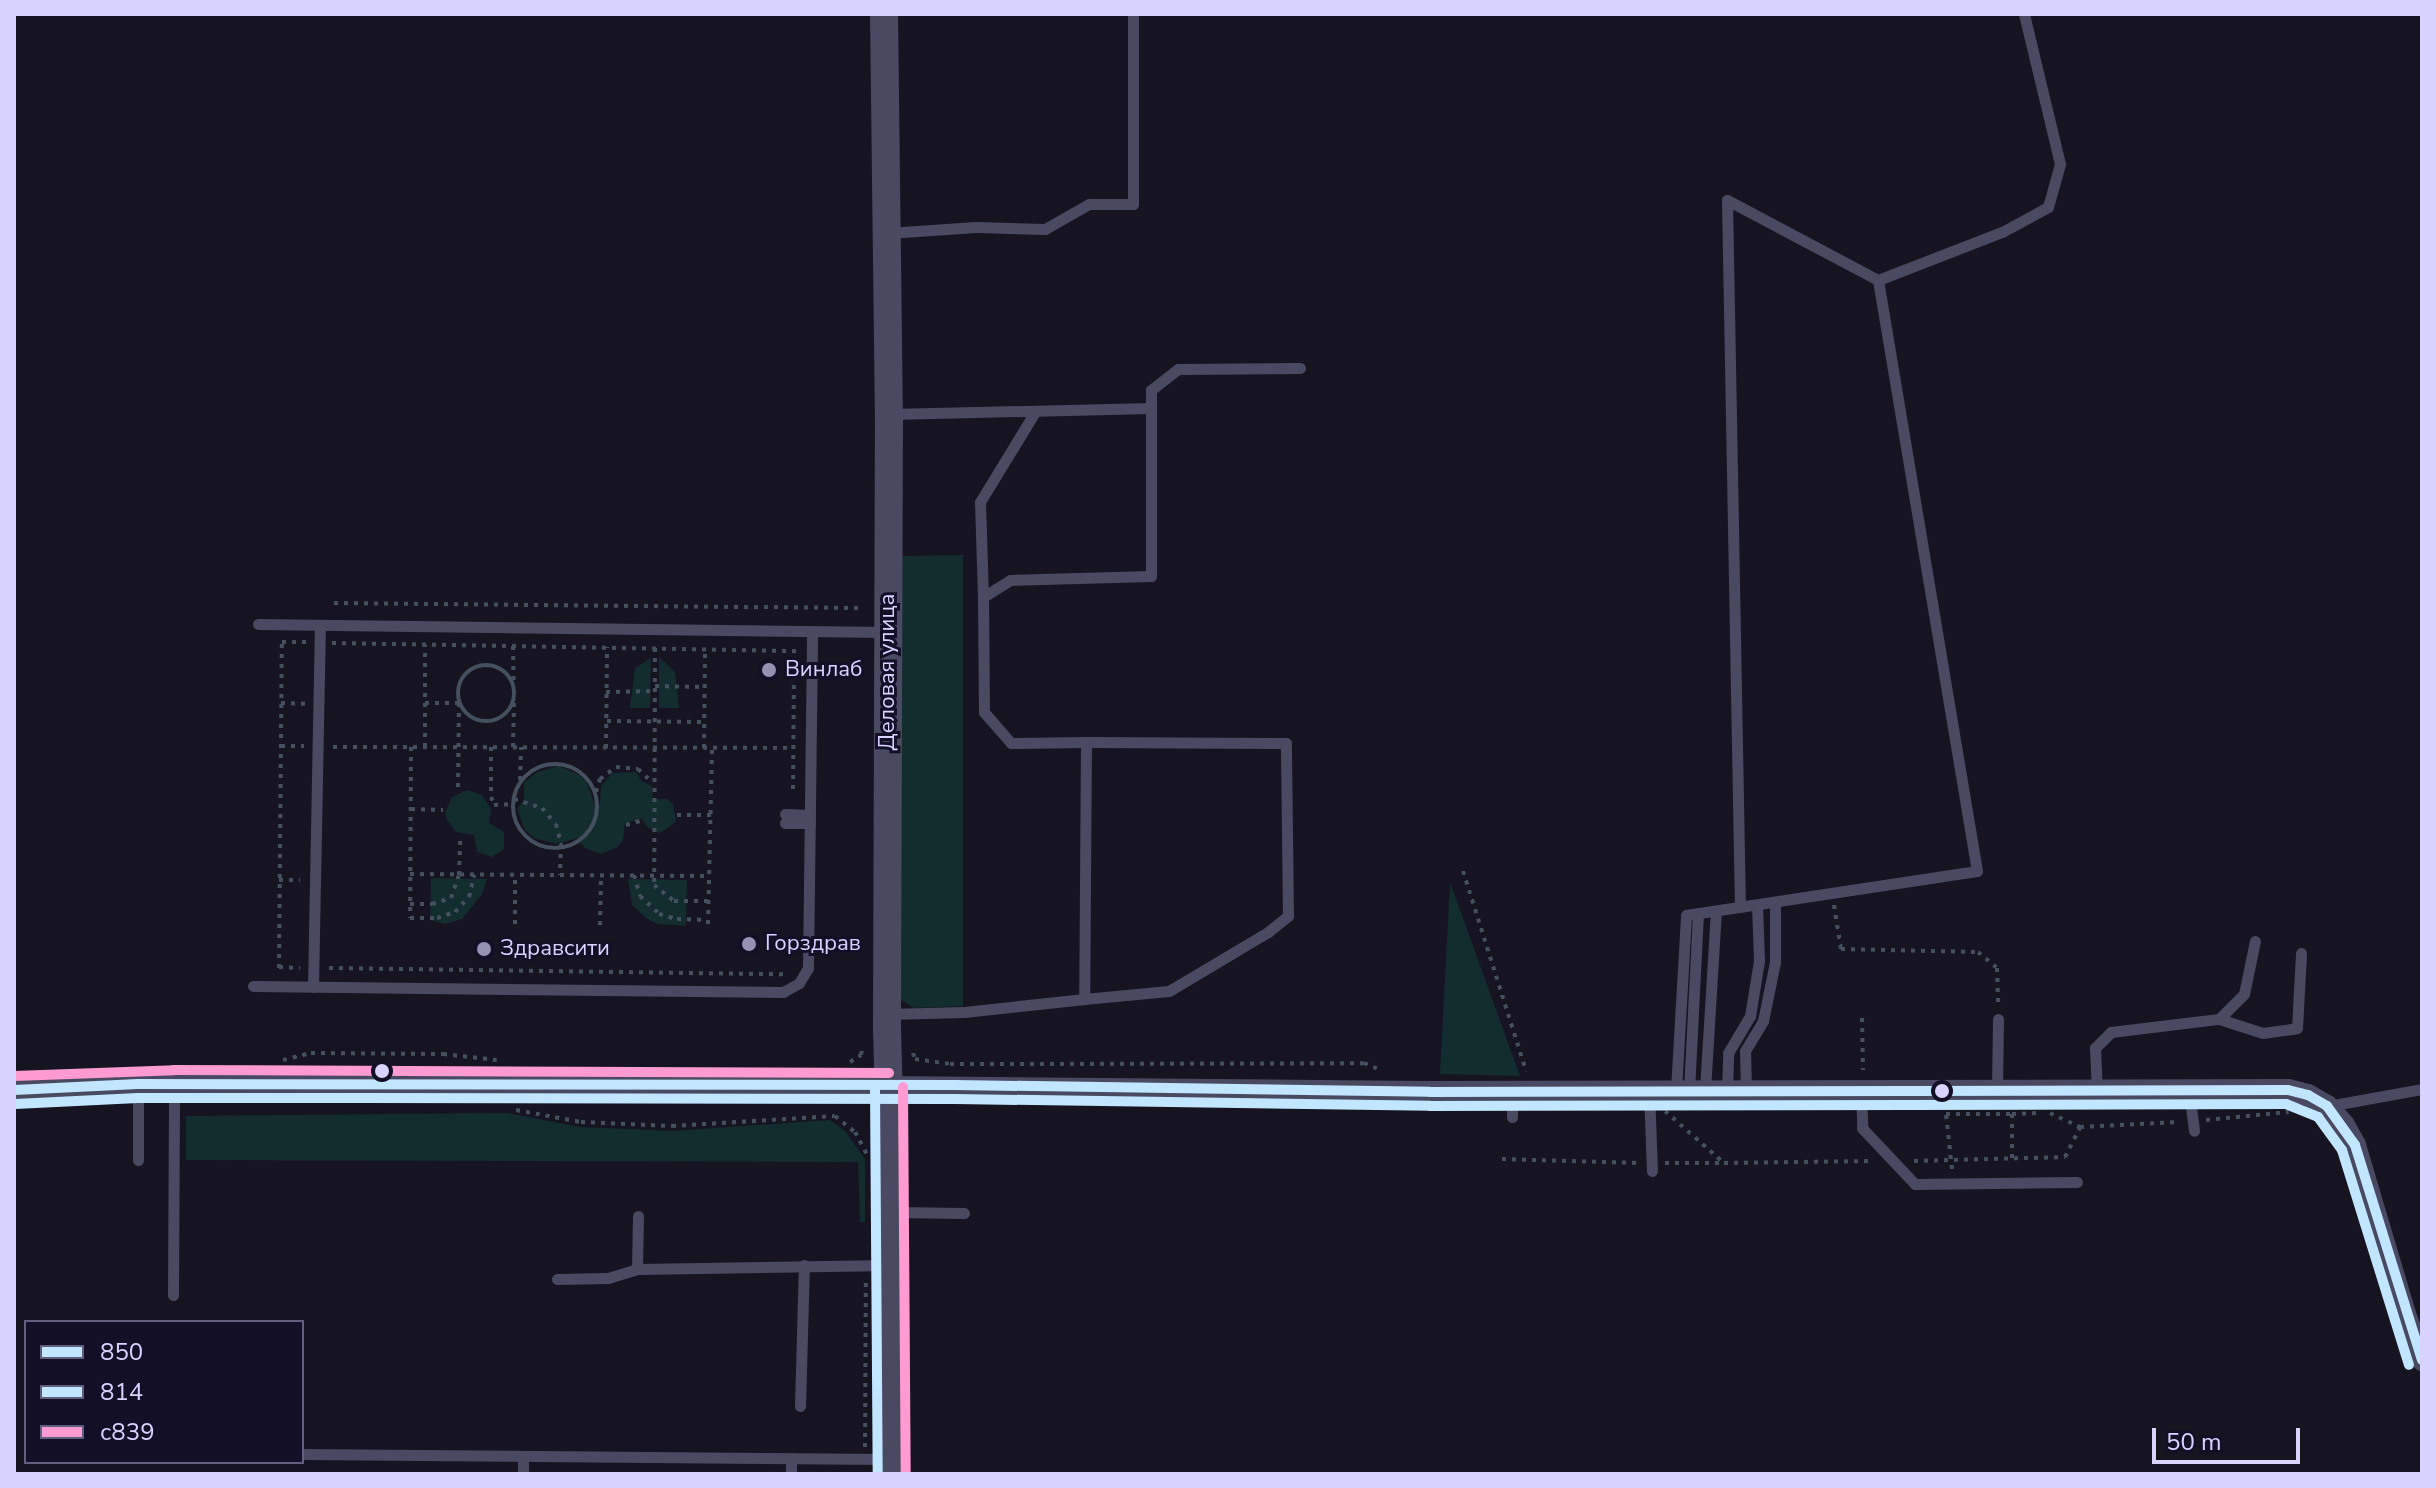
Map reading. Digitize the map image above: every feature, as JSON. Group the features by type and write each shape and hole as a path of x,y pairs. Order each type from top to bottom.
{"street":[{"name":"Деловая улица","path":"883,1464 879,1265 892,1212 887,1014 889,414 884,14"},
{"path":"14,1083 99,1086"},
{"path":"14,1090 138,1084 889,1087 1520,1085 1649,1100 1708,1090 1862,1084 1997,1091 2288,1090 2308,1095 2327,1106 2344,1125 2355,1145 2405,1314 2422,1360"}],"lane":[{"path":"888,233 976,227 1045,229 1089,204 1133,204 1133,14"},
{"path":"1740,907 1727,200 1878,280 2002,232 2048,207 2060,164 2024,14"},
{"path":"1708,1090 1675,1029 1686,915 1977,871 1878,280"},
{"path":"983,597 1010,580 1151,576 1151,390 1178,369 1300,368"},
{"path":"889,414 1151,408"},
{"path":"887,1014 964,1012 1169,991 1268,932 1288,916 1286,743 1011,743 984,712 980,502 1035,412"},
{"path":"258,624 888,632"},
{"path":"313,987 320,626"},
{"path":"253,986 783,992 799,983 808,968 812,632"},
{"path":"1084,999 1086,742"},
{"path":"788,817 810,819"},
{"path":"1708,1090 1745,1051 1763,1021 1775,962 1775,902"},
{"path":"1708,1090 1750,1016 1756,975 1757,905"},
{"path":"1708,1090 1716,911"},
{"path":"1698,913 1708,1090"},
{"path":"2219,1019 2244,994 2255,941"},
{"path":"2097,1091 2095,1048 2111,1032 2219,1019 2263,1033 2297,1028 2301,953"},
{"path":"1997,1091 1998,1019"},
{"path":"138,1084 138,1160"},
{"path":"173,1295 174,1084"},
{"path":"1862,1084 1862,1128 1915,1184 2077,1182"},
{"path":"1512,1117 1520,1085"},
{"path":"2327,1106 2422,1089"},
{"path":"2189,1090 2193,1126"},
{"path":"1649,1100 1652,1167"},
{"path":"892,1212 964,1213"},
{"path":"637,1269 638,1216"},
{"path":"800,1406 804,1265"},
{"path":"557,1279 608,1278 637,1269 879,1265"},
{"path":"304,1454 791,1458 883,1464"},
{"path":"523,1456 523,1474"},
{"path":"791,1458 791,1474"}],"path":[{"path":"334,603 859,608"},
{"path":"657,606 652,876 654,885 667,898 709,901"},
{"path":"425,747 426,627"},
{"path":"513,629 513,747"},
{"path":"279,986 282,642 812,651"},
{"path":"606,748 607,647"},
{"path":"704,748 705,649"},
{"path":"458,789 458,685 469,671 487,665 504,671 514,694 509,710 488,722 470,717 459,703"},
{"path":"606,692 705,687"},
{"path":"425,703 459,703"},
{"path":"606,721 704,722"},
{"path":"281,746 811,749"},
{"path":"411,747 410,918 437,918 455,912 469,897 474,875"},
{"path":"491,747 491,797 494,805 531,802 549,814 560,835 560,875"},
{"path":"520,783 545,765 566,765 584,775 595,793 596,816 592,827 576,842 559,847 543,846 524,835 518,825 514,801 520,783 521,747"},
{"path":"634,875 640,896 659,914 708,922 712,748"},
{"path":"788,817 792,748"},
{"path":"595,793 607,772 625,766 638,769 654,784"},
{"path":"411,809 443,810"},
{"path":"677,815 711,815"},
{"path":"626,825 643,820"},
{"path":"410,904 432,904 451,898 459,875 460,838"},
{"path":"1463,871 1520,1085"},
{"path":"410,874 709,876"},
{"path":"515,875 515,924"},
{"path":"600,925 601,875"},
{"path":"1832,893 1841,949 1978,952 1997,968 1998,1019"},
{"path":"279,967 790,975"},
{"path":"1862,1018 1862,1084"},
{"path":"909,1046 915,1059 950,1064"},
{"path":"835,1062 856,1060 863,1047"},
{"path":"282,1060 311,1053 443,1054 511,1061"},
{"path":"1649,1100 1724,1163"},
{"path":"511,1109 581,1122 672,1126 835,1116 855,1132 867,1155 868,1168"},
{"path":"1954,1184 1946,1114 2053,1113 2080,1127 2193,1126 2256,1117"},
{"path":"2012,1114 2012,1183"},
{"path":"1502,1159 1652,1167 2065,1157 2080,1127"},
{"path":"879,1265 883,1464"}],"green space":[{"path":"963,555 963,1006 913,1008 900,999 902,556"},
{"path":"659,657 675,672 679,708 659,708"},
{"path":"651,658 650,708 630,708 635,668"},
{"path":"558,766 586,781 595,805 600,804 601,786 612,773 636,772 642,781 652,786 653,799 667,799 673,804 676,822 660,833 648,828 642,819 625,823 623,840 618,847 601,854 585,848 577,838 557,844 534,838 525,830 517,809 524,799 524,783 537,772"},
{"path":"467,790 482,795 491,809 489,823 504,832 504,849 492,857 477,852 474,835 456,832 447,820 445,812 452,797"},
{"path":"431,878 487,879 482,894 462,919 445,924 430,920"},
{"path":"628,879 687,880 686,926 657,924 646,918 632,905"},
{"path":"1450,882 1520,1076 1440,1074"},
{"path":"508,1113 580,1127 673,1131 830,1120 845,1131 865,1159 865,1222 860,1222 858,1162 186,1160 186,1116"}],"transit line":[{"name":"с839","path":"14,1076 174,1070 889,1073"},
{"name":"850","path":"14,1090 138,1084 955,1085 1430,1092 2288,1090 2308,1095 2327,1106 2355,1145 2422,1360"},
{"name":"814","path":"875,1087 878,1474"},
{"name":"с839","path":"903,1087 906,1474"},
{"name":"814","path":"15,1104 138,1098 955,1099 1430,1106 2286,1104 2318,1117 2342,1150 2409,1365"}],"place":[{"name":"Винлаб","path":"769,670"},
{"name":"Горздрав","path":"749,944"},
{"name":"Здравсити","path":"484,949"}]}
